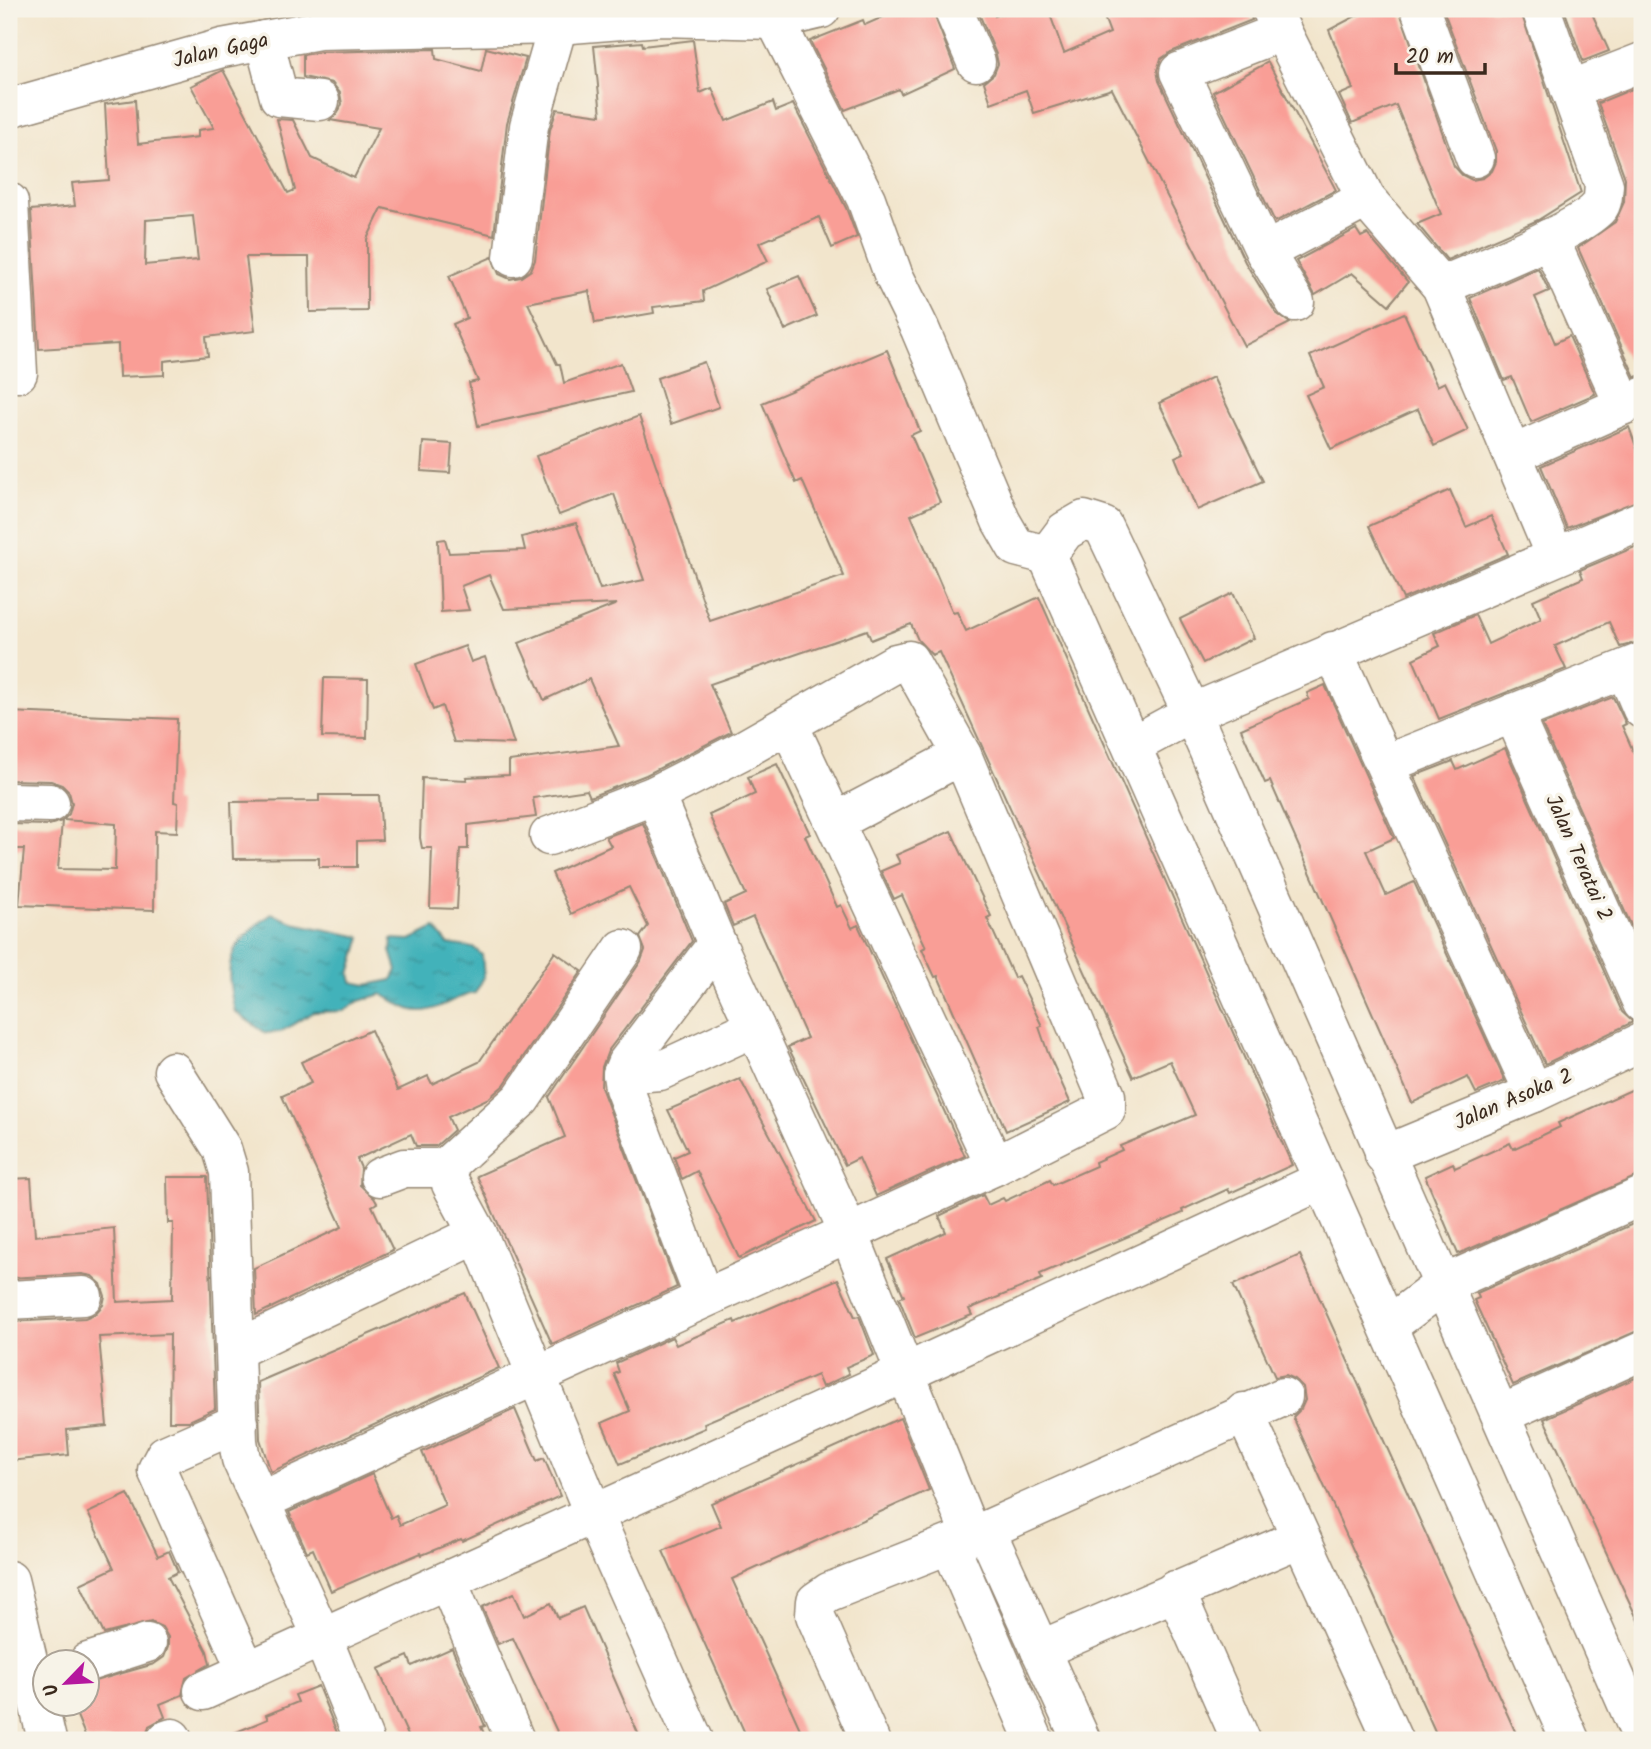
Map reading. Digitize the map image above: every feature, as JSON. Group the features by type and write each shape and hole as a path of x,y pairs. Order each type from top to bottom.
{"street":[{"name":"Jalan Gaga","path":"9,108 222,48 318,30 557,17 775,20 821,9"},
{"path":"953,9 976,62"},
{"path":"1420,9 1475,158"},
{"path":"1441,286 1549,238 1592,215 1603,203 1604,185 1541,9"},
{"path":"513,257 529,126 557,17"},
{"path":"775,20 866,199 893,274 920,329 1001,522 1016,547 1047,555"},
{"path":"1295,302 1265,252 1179,72 1276,20 1366,199 1441,286 1555,556"},
{"path":"264,40 279,97 320,101"},
{"path":"1570,90 1642,62"},
{"path":"1265,252 1366,199"},
{"path":"9,202 18,373"},
{"path":"1514,454 1633,401 1549,238"},
{"path":"1047,555 1065,531 1084,520 1103,526 1192,713 1642,1738"},
{"path":"1133,745 1192,713 1642,520"},
{"path":"1047,555 1570,1740"},
{"path":"1333,651 1534,1093"},
{"path":"261,1501 995,1166 1106,1110 1107,1104 962,755 914,665 905,658 789,725 655,795 549,836"},
{"path":"1386,764 1634,665 1642,709"},
{"name":"Jalan Teratai 2","path":"1513,713 1642,1003"},
{"path":"789,725 995,1166"},
{"path":"835,822 962,755"},
{"path":"655,795 717,944 848,1231 969,1537 1034,1740"},
{"path":"9,802 50,803"},
{"path":"704,1298 624,1088 622,1074 640,1043 717,944"},
{"path":"380,1177 404,1168 445,1172 521,1099 623,949"},
{"path":"622,1074 660,1071 755,1027"},
{"name":"Jalan Asoka 2","path":"1384,1155 1534,1093 1642,1042"},
{"path":"173,1071 222,1149 229,1172 241,1459 323,1639 364,1740"},
{"path":"445,1172 478,1234 594,1515 694,1740"},
{"path":"202,1692 904,1374 1323,1180"},
{"path":"1388,1326 1444,1284 1642,1196"},
{"path":"235,1350 478,1234"},
{"path":"9,1300 83,1296"},
{"path":"1502,1414 1642,1351"},
{"path":"870,1740 813,1608 816,1601 830,1592 969,1537 1244,1412 1283,1397"},
{"path":"1244,1412 1393,1740"},
{"path":"238,1423 166,1455 157,1469 247,1672"},
{"path":"969,1537 1040,1650 1081,1740"},
{"path":"1040,1650 1300,1538"},
{"path":"9,1580 13,1619 32,1663"},
{"path":"448,1582 515,1740"},
{"path":"1175,1590 1241,1740"},
{"path":"102,1657 146,1643"},
{"path":"44,1718 47,1740"}],"water":[{"path":"272,914 298,924 361,937 350,974 352,982 367,985 392,980 397,970 391,951 392,939 410,940 435,928 448,944 474,948 482,955 484,977 475,993 436,1008 420,1011 408,1009 382,994 359,1001 344,1011 314,1012 280,1032 266,1033 235,1012 230,967 238,945"}],"building":[{"path":"901,9 932,9 955,69 901,94 899,89 845,110 810,41 863,20 865,25"},
{"path":"977,9 993,9 995,16 1015,9 1048,9 1064,53 1110,33 1101,9 1249,9 1252,20 1171,52 1161,59 1157,70 1159,81 1245,262 1276,313 1290,323 1244,346 1112,89 1034,113 1026,90 991,103 984,82 994,74 998,64"},
{"path":"1369,9 1399,9 1454,166 1462,175 1472,180 1483,178 1492,171 1496,162 1496,151 1443,9 1520,9 1581,193 1538,220 1447,260 1417,224 1441,214 1396,105 1352,123 1339,95 1353,89 1329,30"},
{"path":"1564,9 1590,9 1609,51 1583,61"},
{"path":"693,40 700,93 712,88 726,121 773,102 776,111 793,104 846,208 857,237 832,248 819,217 759,243 768,261 703,291 704,301 653,307 654,313 595,323 589,291 528,303 557,364 560,364 564,383 621,363 631,392 478,426 469,383 478,381 453,324 467,318 449,276 492,257 499,274 510,279 521,277 531,270 535,260 550,130 557,109 601,115 594,46 642,42 643,46"},
{"path":"486,48 526,58 507,123 494,235 382,208 367,239 367,311 310,312 309,257 246,257 255,331 206,337 208,356 164,361 164,375 119,377 118,344 39,349 31,210 75,206 72,183 109,180 105,104 135,100 138,144 198,137 198,130 214,128 191,86 223,70 288,193 295,190 277,119 293,120 312,158 354,178 379,128 330,120 338,113 342,104 340,93 332,83 303,77 303,55 321,52 435,49 436,59 481,71","holes":["193,216 198,260 145,265 146,220"]},
{"path":"1268,62 1336,190 1275,222 1213,92"},
{"path":"1642,85 1642,375 1635,377 1578,248 1615,222 1624,202 1625,178 1598,103"},
{"path":"1356,229 1361,237 1367,234 1408,282 1389,305 1352,273 1315,295 1296,261"},
{"path":"1538,268 1549,291 1535,297 1555,343 1569,336 1595,394 1531,422 1512,377 1504,380 1470,298"},
{"path":"799,276 817,316 785,330 767,289"},
{"path":"1404,313 1437,386 1445,382 1468,430 1434,446 1418,409 1331,449 1306,395 1324,387 1310,356"},
{"path":"887,350 920,431 911,435 940,502 911,515 953,613 957,612 966,631 1039,597 1292,1165 1230,1193 1228,1189 1182,1210 1183,1213 1040,1274 1042,1279 969,1309 972,1315 915,1338 899,1298 904,1296 887,1259 946,1232 939,1216 983,1195 988,1205 1003,1198 1005,1201 1050,1180 1053,1185 1096,1166 1095,1162 1122,1150 1120,1146 1195,1115 1170,1061 1133,1077 939,652 932,655 918,640 911,624 871,640 867,630 710,684 731,732 646,775 590,797 587,790 533,798 536,817 468,825 468,849 460,849 457,909 430,908 432,848 422,848 420,838 422,778 467,780 466,777 509,775 509,761 619,746 589,679 544,700 519,643 617,604 504,609 489,575 461,586 469,610 441,612 438,540 445,539 449,553 525,550 522,537 576,523 600,589 644,580 614,494 559,515 536,456 639,416 710,621 844,576 802,480 796,483 762,403"},
{"path":"704,362 719,407 671,424 657,378"},
{"path":"1213,377 1263,481 1197,510 1175,457 1184,453 1159,403"},
{"path":"1629,427 1642,463 1642,499 1567,528 1541,466"},
{"path":"423,442 452,444 450,473 421,471"},
{"path":"1450,490 1466,527 1491,516 1508,554 1403,599 1369,526"},
{"path":"1642,544 1642,641 1620,647 1609,622 1555,646 1566,669 1439,719 1413,659 1440,646 1434,633 1475,615 1488,644 1541,619 1533,600 1583,578 1580,570"},
{"path":"1233,593 1254,638 1203,663 1180,619"},
{"path":"465,646 471,662 485,657 514,744 454,742 442,706 433,710 416,664"},
{"path":"324,678 368,679 367,738 322,737"},
{"path":"1325,685 1394,838 1366,851 1386,895 1414,882 1505,1081 1476,1093 1468,1077 1412,1103 1270,781 1265,783 1241,729 1309,699 1307,693"},
{"path":"1613,697 1626,724 1622,726 1642,771 1642,950 1542,725"},
{"path":"9,712 177,719 174,802 178,803 177,832 155,831 154,910 19,905 24,849 9,849 9,824 49,825 62,821 58,869 115,870 116,824 63,820 69,814 72,803 69,792 62,785 51,781 9,780"},
{"path":"1505,748 1622,1012 1633,1022 1545,1064 1414,776 1453,761 1457,770"},
{"path":"777,764 810,834 805,836 837,907 841,905 852,928 858,925 965,1156 876,1196 859,1158 845,1165 788,1047 807,1038 753,917 733,926 724,904 746,894 709,815 755,794 748,777"},
{"path":"319,795 379,795 382,840 357,841 357,867 319,867 319,858 233,859 231,802 319,801"},
{"path":"643,823 692,941 608,1051 602,1067 601,1087 677,1287 552,1344 477,1176 565,1137 549,1097 641,961 645,950 640,937 648,926 629,887 571,914 552,873 611,846 606,837"},
{"path":"951,831 991,916 987,918 1014,978 1018,976 1042,1026 1039,1027 1048,1053 1070,1102 1006,1131 938,976 935,977 922,949 926,947 902,895 894,899 881,871 900,863 896,855"},
{"path":"555,952 582,971 504,1085 489,1098 448,1117 454,1130 436,1146 416,1146 411,1134 357,1159 361,1168 360,1185 377,1203 372,1206 393,1250 256,1315 254,1268 342,1227 282,1096 311,1083 301,1062 371,1030 398,1090 428,1076 432,1084 479,1062"},
{"path":"740,1079 816,1221 739,1258 697,1171 682,1179 674,1157 688,1151 668,1110"},
{"path":"1642,1085 1642,1174 1458,1254 1425,1176 1453,1163 1455,1168 1510,1143 1513,1149 1560,1127 1558,1123"},
{"path":"167,1177 207,1177 215,1409 189,1421 169,1421 170,1334 99,1337 107,1426 67,1430 69,1455 9,1461 9,1322 85,1318 95,1314 103,1305 105,1296 101,1284 92,1276 82,1274 9,1278 9,1179 31,1178 35,1236 114,1228 117,1302 172,1299 173,1223 168,1223"},
{"path":"1642,1220 1642,1329 1513,1385 1474,1300 1479,1298 1477,1293"},
{"path":"1300,1255 1519,1740 1439,1740 1293,1417 1305,1400 1303,1387 1286,1375 1275,1377 1233,1285"},
{"path":"838,1279 855,1317 859,1316 874,1355 846,1367 849,1374 822,1387 817,1375 704,1423 705,1428 620,1464 602,1423 630,1411 614,1374 619,1372 616,1363 672,1337 676,1345 734,1320 735,1323"},
{"path":"465,1293 499,1368 271,1472 260,1439 258,1382"},
{"path":"1642,1375 1642,1629 1544,1419"},
{"path":"515,1409 537,1461 544,1458 560,1496 462,1541 461,1539 422,1555 421,1553 331,1591 313,1549 307,1552 289,1512 372,1474 391,1518 396,1515 400,1525 445,1505 422,1452"},
{"path":"900,1418 929,1490 732,1579 805,1740 748,1740 663,1551 721,1526 711,1503"},
{"path":"128,1494 158,1556 169,1551 178,1572 168,1577 207,1651 210,1664 186,1678 182,1695 160,1704 165,1717 149,1726 145,1740 87,1740 78,1718 102,1718 102,1679 154,1664 164,1657 168,1647 168,1637 162,1627 151,1622 104,1634 80,1584 114,1568 88,1513"},
{"path":"514,1593 524,1616 551,1603 558,1618 583,1607 641,1740 561,1740 513,1638 498,1644 482,1607"},
{"path":"452,1648 485,1726 481,1727 487,1740 410,1740 378,1669 408,1656 412,1666"},
{"path":"318,1686 340,1740 217,1740 268,1719 266,1715 298,1702 295,1695"}]}
